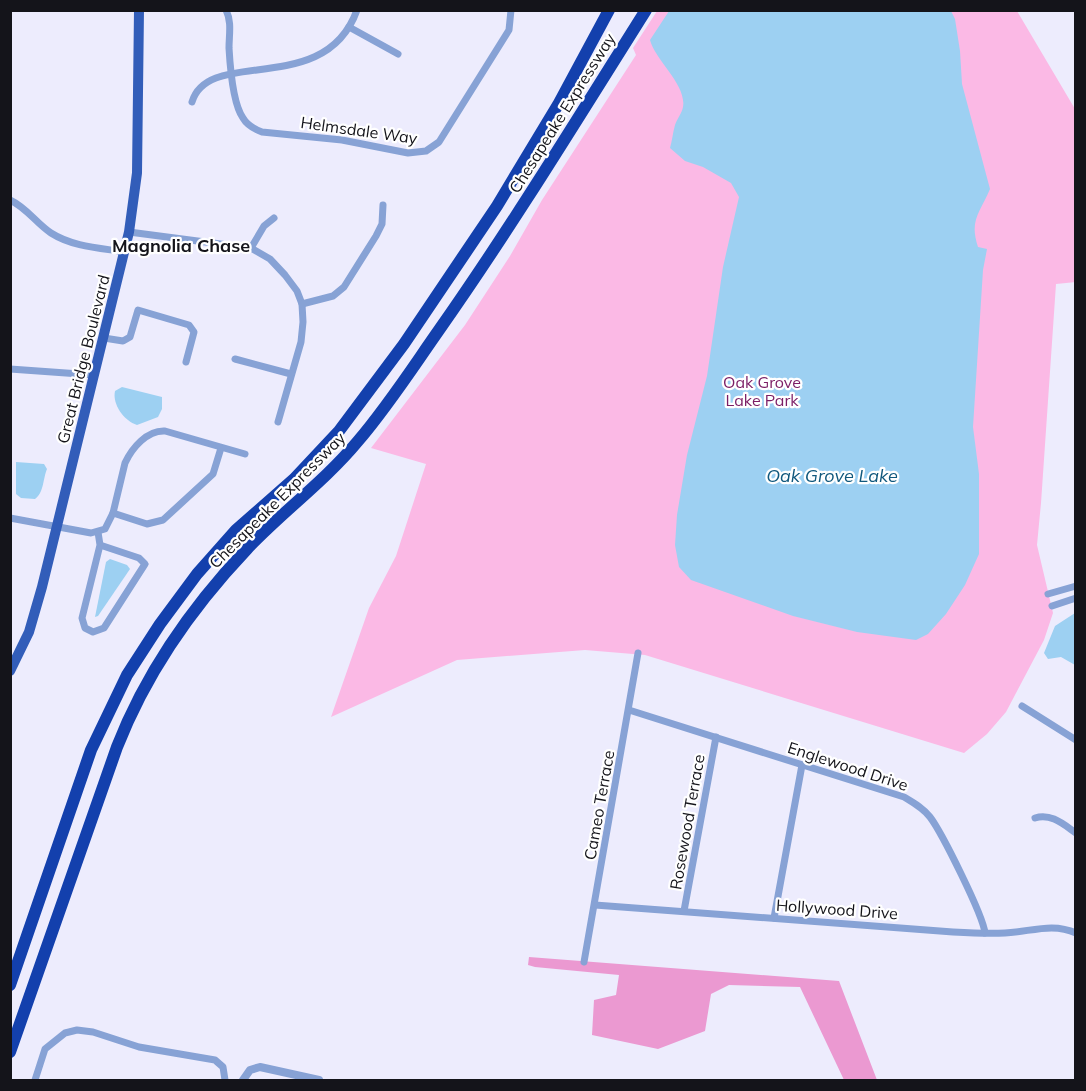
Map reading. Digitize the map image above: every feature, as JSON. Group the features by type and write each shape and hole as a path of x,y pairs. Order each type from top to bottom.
{"highway":[{"name":"Chesapeake Expressway","path":"10,985 91,750 127,675 160,624 203,567 236,530 294,479 339,431 405,344 497,206 559,103 609,10"},
{"name":"Chesapeake Expressway","path":"10,1052 126,724 169,645 214,586 248,548 318,483 357,442 390,401 468,290 646,10"}],"main road":[{"name":"Great Bridge Boulevard","path":"12,665 16,649 32,622 129,232 137,173 139,10"}],"street":[{"name":"Helmsdale Way","path":"226,10 229,19 232,74 240,112 247,124 255,130 270,133 359,143 408,153 422,153 439,142 502,42 510,25 511,10"},
{"path":"192,102 198,88 207,81 232,74 307,61 332,48 350,27 357,10"},
{"path":"350,27 398,54"},
{"path":"10,200 25,209 40,225 61,238 83,245 125,252"},
{"path":"302,304 333,296 344,287 382,224 383,205"},
{"path":"251,248 264,226 274,218"},
{"path":"129,232 251,248 270,259 285,274 297,291 302,304 303,331 278,422"},
{"path":"104,338 123,341 130,337 138,310 189,325 194,332 186,362"},
{"path":"235,360 291,374"},
{"path":"10,369 94,375"},
{"path":"10,518 91,533 105,529 114,513 124,463 128,455 154,431 165,431 245,454"},
{"path":"114,513 147,524 163,520 213,474 221,448"},
{"path":"98,532 100,545 82,618 85,628 93,632 104,628 145,564 139,558 100,545"},
{"path":"1048,594 1076,586"},
{"path":"1052,606 1076,598"},
{"name":"Cameo Terrace","path":"584,962 639,653"},
{"path":"1022,706 1076,740"},
{"name":"Englewood Drive","path":"629,710 904,797 926,812 935,825 962,877 985,933"},
{"name":"Rosewood Terrace","path":"684,911 716,738"},
{"path":"774,918 802,765"},
{"path":"1035,818 1041,816 1052,818 1076,833"},
{"name":"Hollywood Drive","path":"595,905 985,933 1017,933 1052,927 1076,933"},
{"path":"35,1080 45,1049 65,1033 77,1030 93,1032 139,1047 215,1060 223,1067 225,1080"},
{"path":"243,1080 250,1070 260,1067 319,1080"}],"green space":[{"name":"Oak Grove Lake Park","path":"657,11 1017,11 1075,109 1076,282 1056,284 1037,545 1053,613 1044,640 1006,712 987,734 964,753 645,655 585,650 457,660 331,717 369,608 396,556 426,464 371,448 465,325 510,256 542,200 636,55 633,48"}],"shaded area":[{"path":"529,957 839,981 877,1080 844,1080 800,987 729,985 711,994 705,1031 658,1049 592,1035 594,1000 616,995 619,975 535,967 528,965"}],"water":[{"name":"Oak Grove Lake","path":"669,11 951,11 955,19 962,84 990,189 975,223 978,247 987,249 983,270 973,427 979,474 979,554 965,585 946,614 928,634 916,640 857,632 793,616 691,580 679,567 675,545 677,515 687,455 707,376 723,267 739,197 731,183 703,167 685,161 670,148 683,99 676,81 658,56 650,40"},
{"path":"122,387 162,397 162,409 158,417 137,425 128,420 115,401 115,391"},
{"path":"16,462 44,464 47,469 42,489 35,499 21,498 16,494"},
{"path":"110,559 127,565 130,569 98,616 95,617 106,562"},
{"path":"1075,613 1075,665 1061,657 1048,659 1044,653 1055,626"}],"district":[{"name":"Magnolia Chase","path":"181,245"}]}
